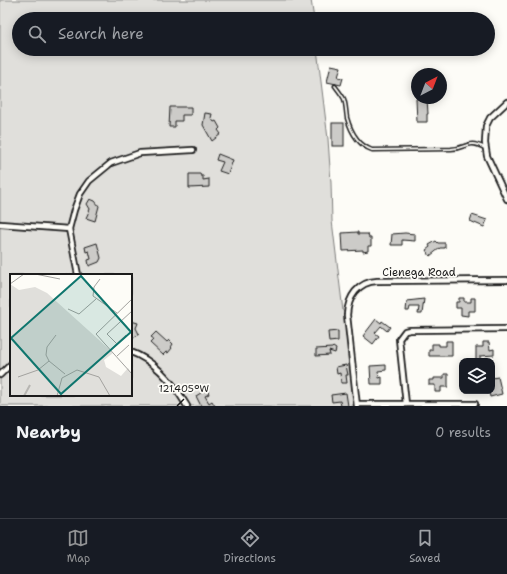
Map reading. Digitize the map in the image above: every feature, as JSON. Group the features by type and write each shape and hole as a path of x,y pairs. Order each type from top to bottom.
{"street":[{"path":"507,102 490,118 486,126 487,156 507,199"},
{"path":"78,274 70,229 74,210 80,194 89,181 111,163 140,153 193,150"},
{"path":"0,224 70,229"},
{"name":"Cienega Road","path":"357,405 347,315 349,300 357,289 366,283 377,280 507,280"},
{"path":"406,404 399,339 405,331 507,329"},
{"path":"132,353 151,363 165,376 187,406"},
{"path":"0,375 10,365"},
{"path":"357,405 476,404"}],"lane":[{"path":"335,86 344,100 348,118 355,136 360,143 372,150 451,149 471,143 475,143 486,149"}],"shaded area":[{"path":"0,0 311,0 313,12 12,12 12,56 318,56 328,139 332,221 343,311 349,318 355,406 0,406"}],"building":[{"path":"331,65 341,67 338,77 343,78 341,85 327,82"},
{"path":"416,104 427,104 427,122 417,122"},
{"path":"170,107 191,107 191,115 182,115 182,121 175,121 175,127 169,127"},
{"path":"205,113 212,114 211,118 214,122 216,121 220,128 218,130 221,134 212,141 203,125"},
{"path":"332,123 344,123 344,146 332,146"},
{"path":"218,154 233,160 228,174 219,171 223,162 216,160"},
{"path":"189,174 200,174 203,176 203,180 209,179 209,187 189,188"},
{"path":"90,199 95,201 99,206 95,221 86,218 90,209 87,204"},
{"path":"472,215 487,220 484,227 470,221"},
{"path":"358,232 358,234 368,234 369,238 371,238 371,246 368,246 368,251 343,251 342,233"},
{"path":"392,234 415,234 415,241 402,240 402,245 391,245"},
{"path":"436,241 438,243 445,243 445,248 440,248 430,256 426,250 430,247 429,245"},
{"path":"97,243 101,258 99,262 89,266 88,260 91,259 89,251 86,252 85,247"},
{"path":"459,298 464,298 464,302 471,302 471,298 475,298 475,311 468,311 468,316 461,315 461,308 456,308 456,302 459,302"},
{"path":"424,299 422,314 418,314 419,307 410,307 409,311 406,311 407,301"},
{"path":"376,319 381,323 382,321 390,327 387,331 381,326 375,333 379,336 373,344 363,336"},
{"path":"132,321 138,323 136,328 139,334 133,338"},
{"path":"338,331 338,341 329,342 328,332"},
{"path":"156,332 167,342 169,340 173,344 168,353 166,352 163,355 150,343 154,339 151,337"},
{"path":"446,341 452,341 452,356 429,356 429,350 432,350 432,344 446,346"},
{"path":"483,342 489,342 490,350 494,349 494,355 480,356 480,358 476,358 476,347 483,347"},
{"path":"333,347 336,349 335,353 329,351 330,355 316,356 316,349"},
{"path":"346,365 348,375 346,375 347,383 341,383 340,373 337,374 336,367"},
{"path":"386,365 386,370 378,371 379,378 382,377 382,384 371,384 370,366"},
{"path":"444,374 448,374 448,387 441,387 441,392 435,392 435,385 429,385 429,380 434,380 434,378 444,378"},
{"path":"498,377 502,394 490,397 489,394 495,394 495,378"},
{"path":"207,389 209,394 205,396 209,403 212,401 215,406 201,406 196,396"},
{"path":"346,393 348,406 341,406 340,401 332,402 331,395"}]}
